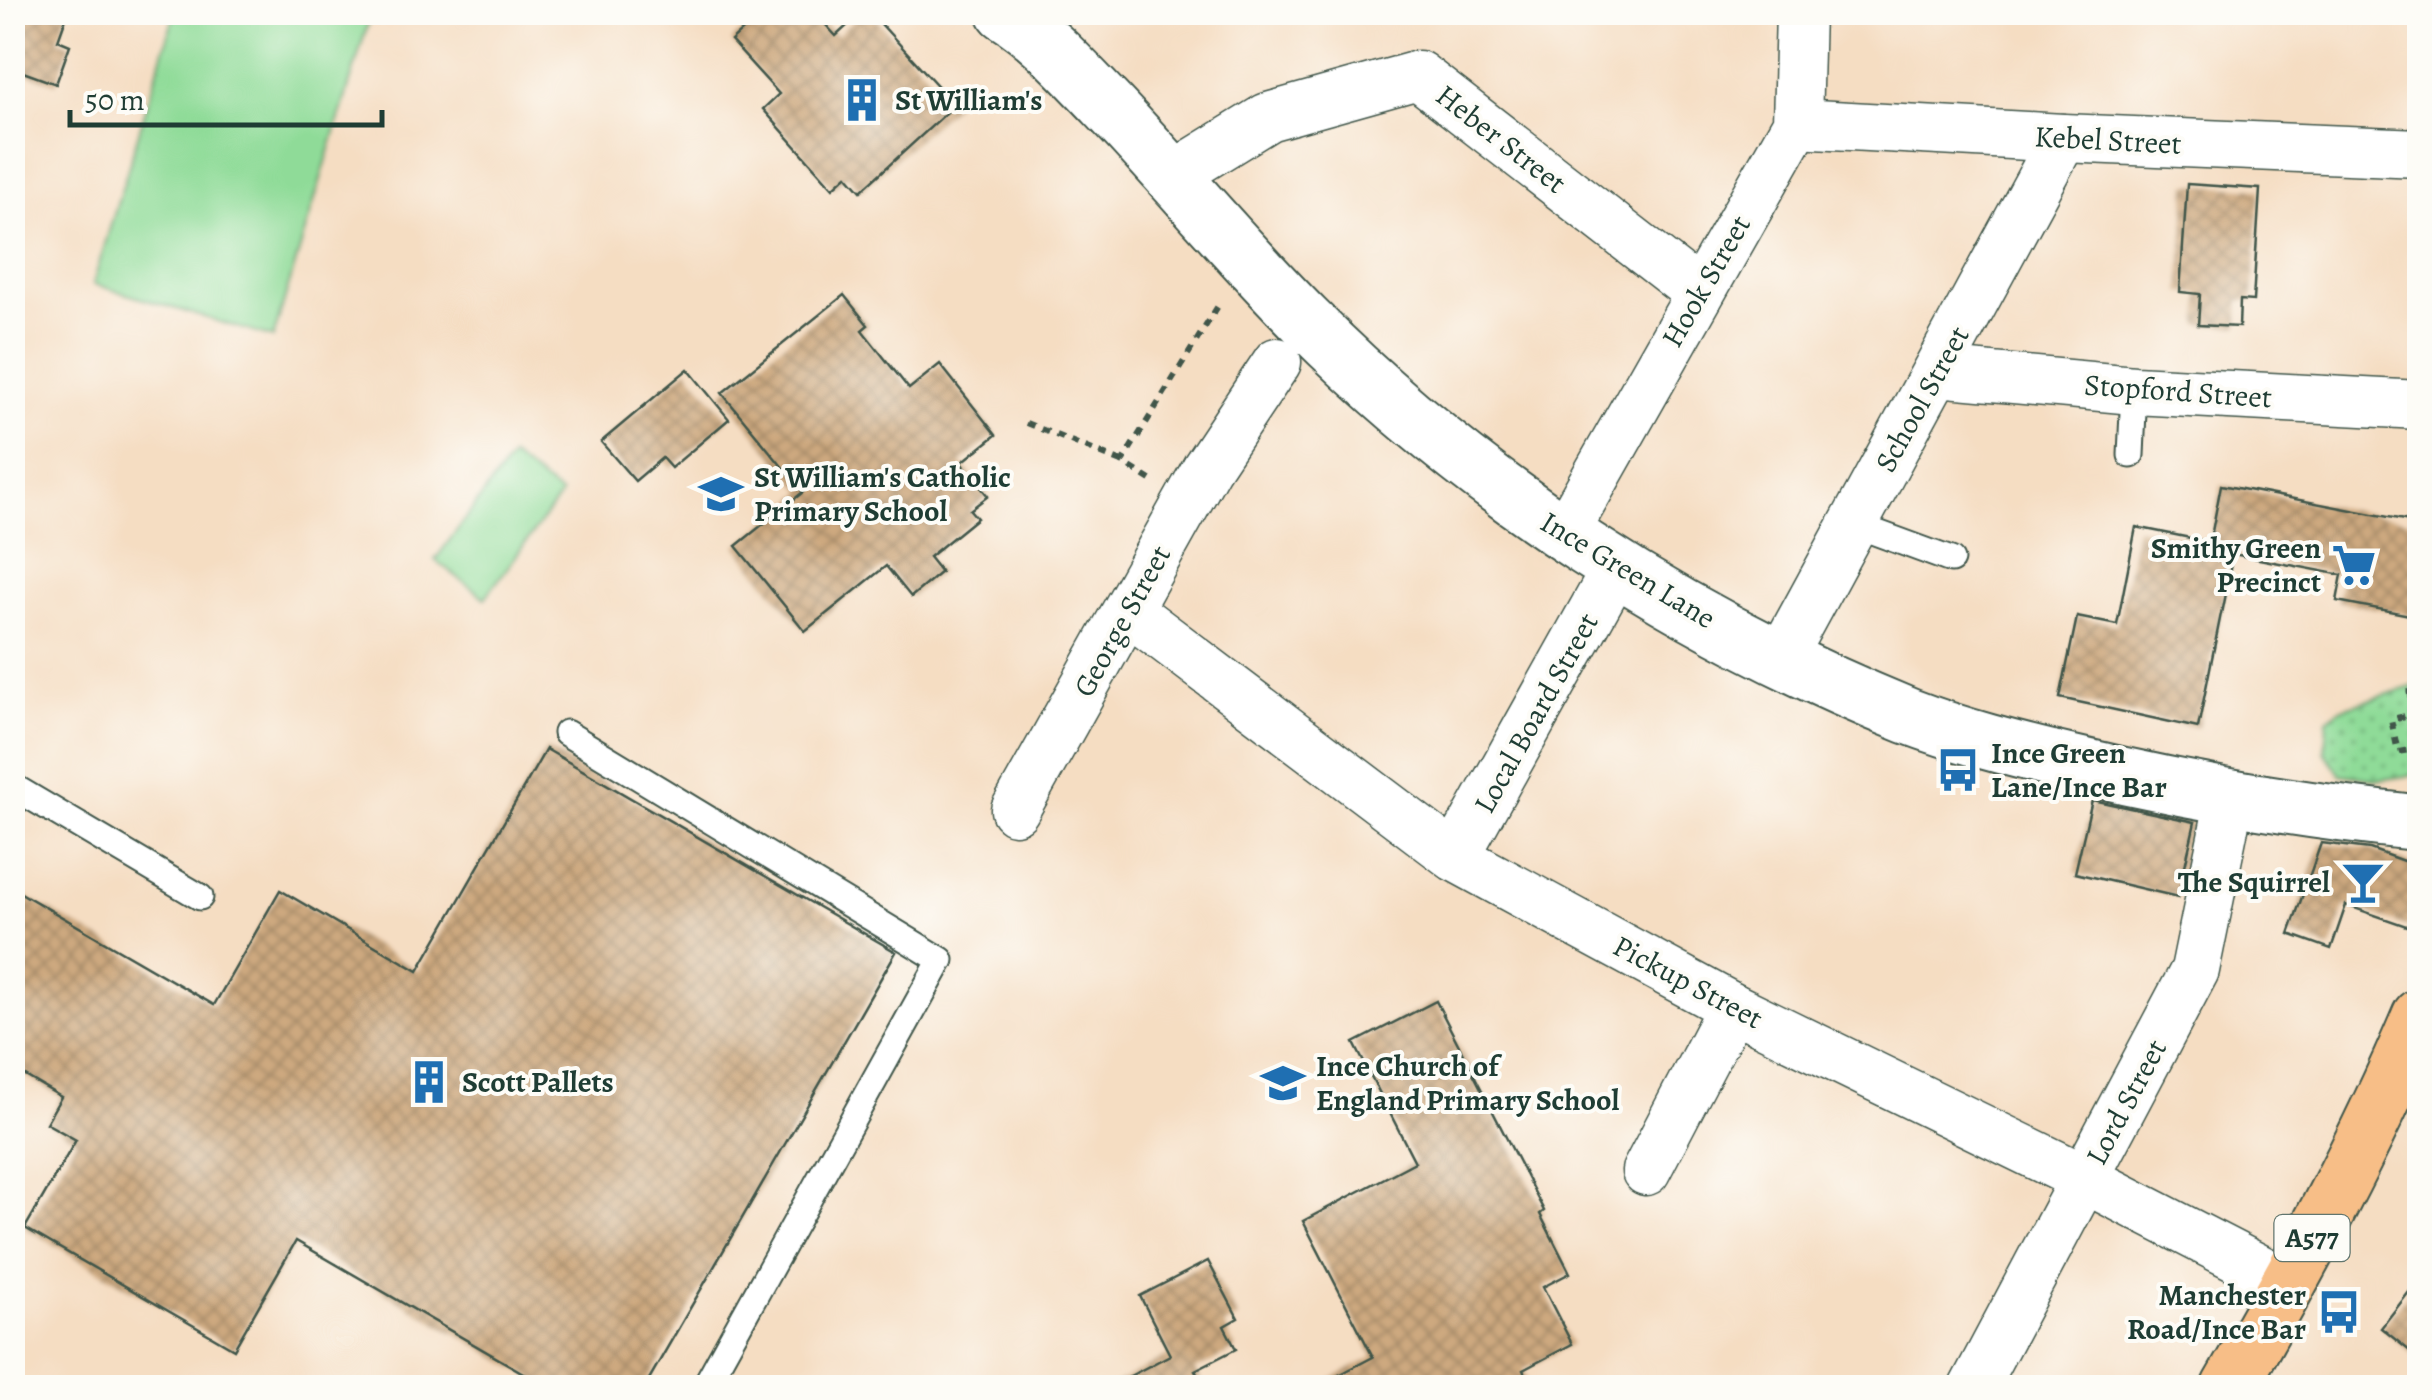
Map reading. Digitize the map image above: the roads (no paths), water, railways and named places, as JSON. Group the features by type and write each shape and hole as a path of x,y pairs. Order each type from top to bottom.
{"highway":[{"name":"A577","path":"2230,1388 2405,1095 2420,1016"}],"street":[{"name":"Ince Green Lane","path":"1005,12 1056,53 1174,175 1304,320 1428,435 1563,536 1616,569 1780,659 1912,717 1999,744 2230,798 2420,822"},
{"name":"Hook Street","path":"1563,536 1797,122 1800,12"},
{"name":"Heber Street","path":"1174,175 1268,117 1418,75 1699,293"},
{"name":"Kebel Street","path":"1797,122 2420,153"},
{"name":"School Street","path":"1780,659 2063,138"},
{"name":"George Street","path":"1015,810 1188,502 1244,443 1277,362"},
{"name":"Stopford Street","path":"1938,372 2134,390 2420,405"},
{"name":"Local Board Street","path":"1454,857 1616,569"},
{"name":"Pickup Street","path":"1129,611 1454,857 1732,1007 2085,1179 2289,1284"},
{"name":"Lord Street","path":"1973,1388 2195,970 2230,798"},
{"path":"1646,1171 1732,1007"}],"lane":[{"path":"2131,455 2134,390"},
{"path":"1854,524 1951,560"},
{"path":"566,733 942,960 704,1388"},
{"path":"12,786 200,897"}],"place":[{"name":"St William's","path":"862,100"},
{"name":"St William's Catholic Primary School","path":"721,494"},
{"name":"Smithy Green Precinct","path":"2354,565"},
{"name":"Ince Green Lane/Ince Bar","path":"1958,770"},
{"name":"The Squirrel","path":"2363,882"},
{"name":"Scott Pallets","path":"429,1082"},
{"name":"Ince Church of England Primary School","path":"1283,1083"},
{"name":"Manchester Road/Ince Bar","path":"2339,1312"}]}
